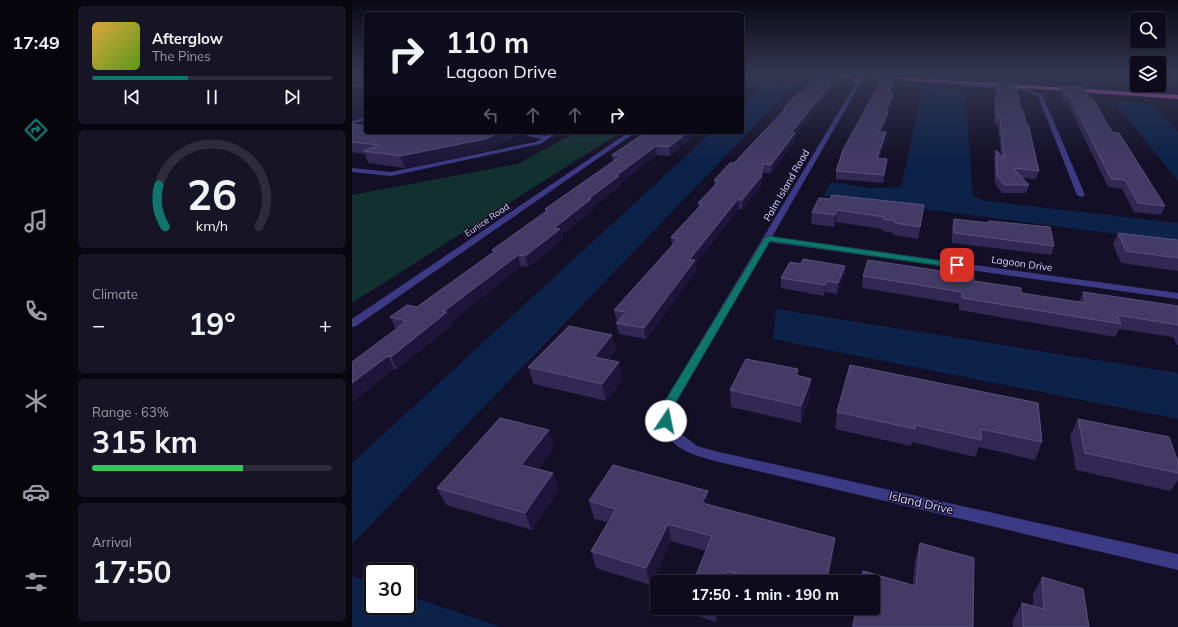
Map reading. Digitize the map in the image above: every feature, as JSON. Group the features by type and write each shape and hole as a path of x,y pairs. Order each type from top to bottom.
{"street":[{"name":"Palm Island Road","path":"670,432 666,421 666,409 847,104"},
{"path":"1044,104 1081,195"},
{"name":"Eunice Road","path":"352,324 630,134"},
{"name":"Lagoon Drive","path":"768,239 1178,296"},
{"name":"Island Drive","path":"670,432 693,450 719,457 1178,562"}],"lane":[{"path":"352,118 364,114"},
{"path":"352,123 364,119"},
{"path":"528,134 547,138"},
{"path":"352,170 391,174 538,143 554,134"}],"green space":[{"path":"573,134 618,134 352,303 352,195 517,164"}],"water":[{"path":"744,104 775,104 352,544 352,463 710,134 744,134"},
{"path":"919,104 966,104 973,196 985,201 1178,223 1178,242 824,196 831,182 870,188 901,187"},
{"path":"1116,104 1152,104 1178,132 1178,181"},
{"path":"776,309 1178,373 1178,419 773,339"},
{"path":"352,576 364,580 364,615 416,615 416,598 501,627 352,627"}],"building":[{"path":"787,104 814,104 791,133 795,133 771,165 763,164 761,177 742,200 738,199 689,260 695,260 644,328 616,323 626,312 614,310 678,239 671,237 702,204 698,203 719,181 714,180 730,163 734,163 786,108 784,108"},
{"path":"868,104 889,104 886,112 888,112 879,132 886,132 877,158 887,159 884,175 836,171 843,150"},
{"path":"996,104 1020,104 1021,110 1023,110 1026,123 1028,124 1039,171 1013,168 1029,185 1005,185 997,176 996,150 1004,159 1000,118 997,118"},
{"path":"1074,104 1096,104 1112,132 1119,133 1165,206 1138,203 1125,180 1111,179"},
{"path":"352,124 364,126 364,134 496,134 485,139 400,156 364,151 379,145 352,142"},
{"path":"643,134 685,134 669,147 656,146 617,175 619,176 588,199 591,199 554,228 560,229 525,256 518,255 443,312 447,312 391,357 388,356 352,383 352,362 407,321 390,317 407,305 417,307 495,251 492,250 548,210 545,209 621,156 612,155"},
{"path":"832,195 924,205 920,227 895,223 896,221 883,219 884,217 837,210 835,215 812,212 819,198 830,199"},
{"path":"954,219 1050,227 1054,246 954,233"},
{"path":"1118,233 1178,240 1178,258 1126,251"},
{"path":"803,259 845,266 838,283 826,281 825,285 781,278 790,262 801,264"},
{"path":"868,260 974,276 974,281 1021,288 1021,293 1086,303 1083,292 1178,306 1178,325 1117,315 1121,324 962,298 962,292 863,276"},
{"path":"569,326 612,335 594,357 619,362 602,384 528,367"},
{"path":"746,359 798,369 796,375 811,379 801,406 730,390"},
{"path":"850,365 1038,403 1042,442 981,429 981,440 915,425 915,429 837,412"},
{"path":"500,418 549,430 521,465 553,473 525,513 437,488"},
{"path":"1078,419 1169,437 1178,462 1178,473 1085,453"},
{"path":"613,465 708,491 702,503 835,538 827,575 740,575 727,571 726,575 696,575 712,536 668,524 646,568 591,551 616,509 589,501"},
{"path":"920,543 974,558 973,627 853,627 855,615 880,615 880,576 916,586"},
{"path":"863,571 877,575 862,575"},
{"path":"1042,577 1083,589 1089,627 1023,627 1022,603 1044,609"}],"route":[{"path":"666,421 666,409 768,239 957,265"}]}
